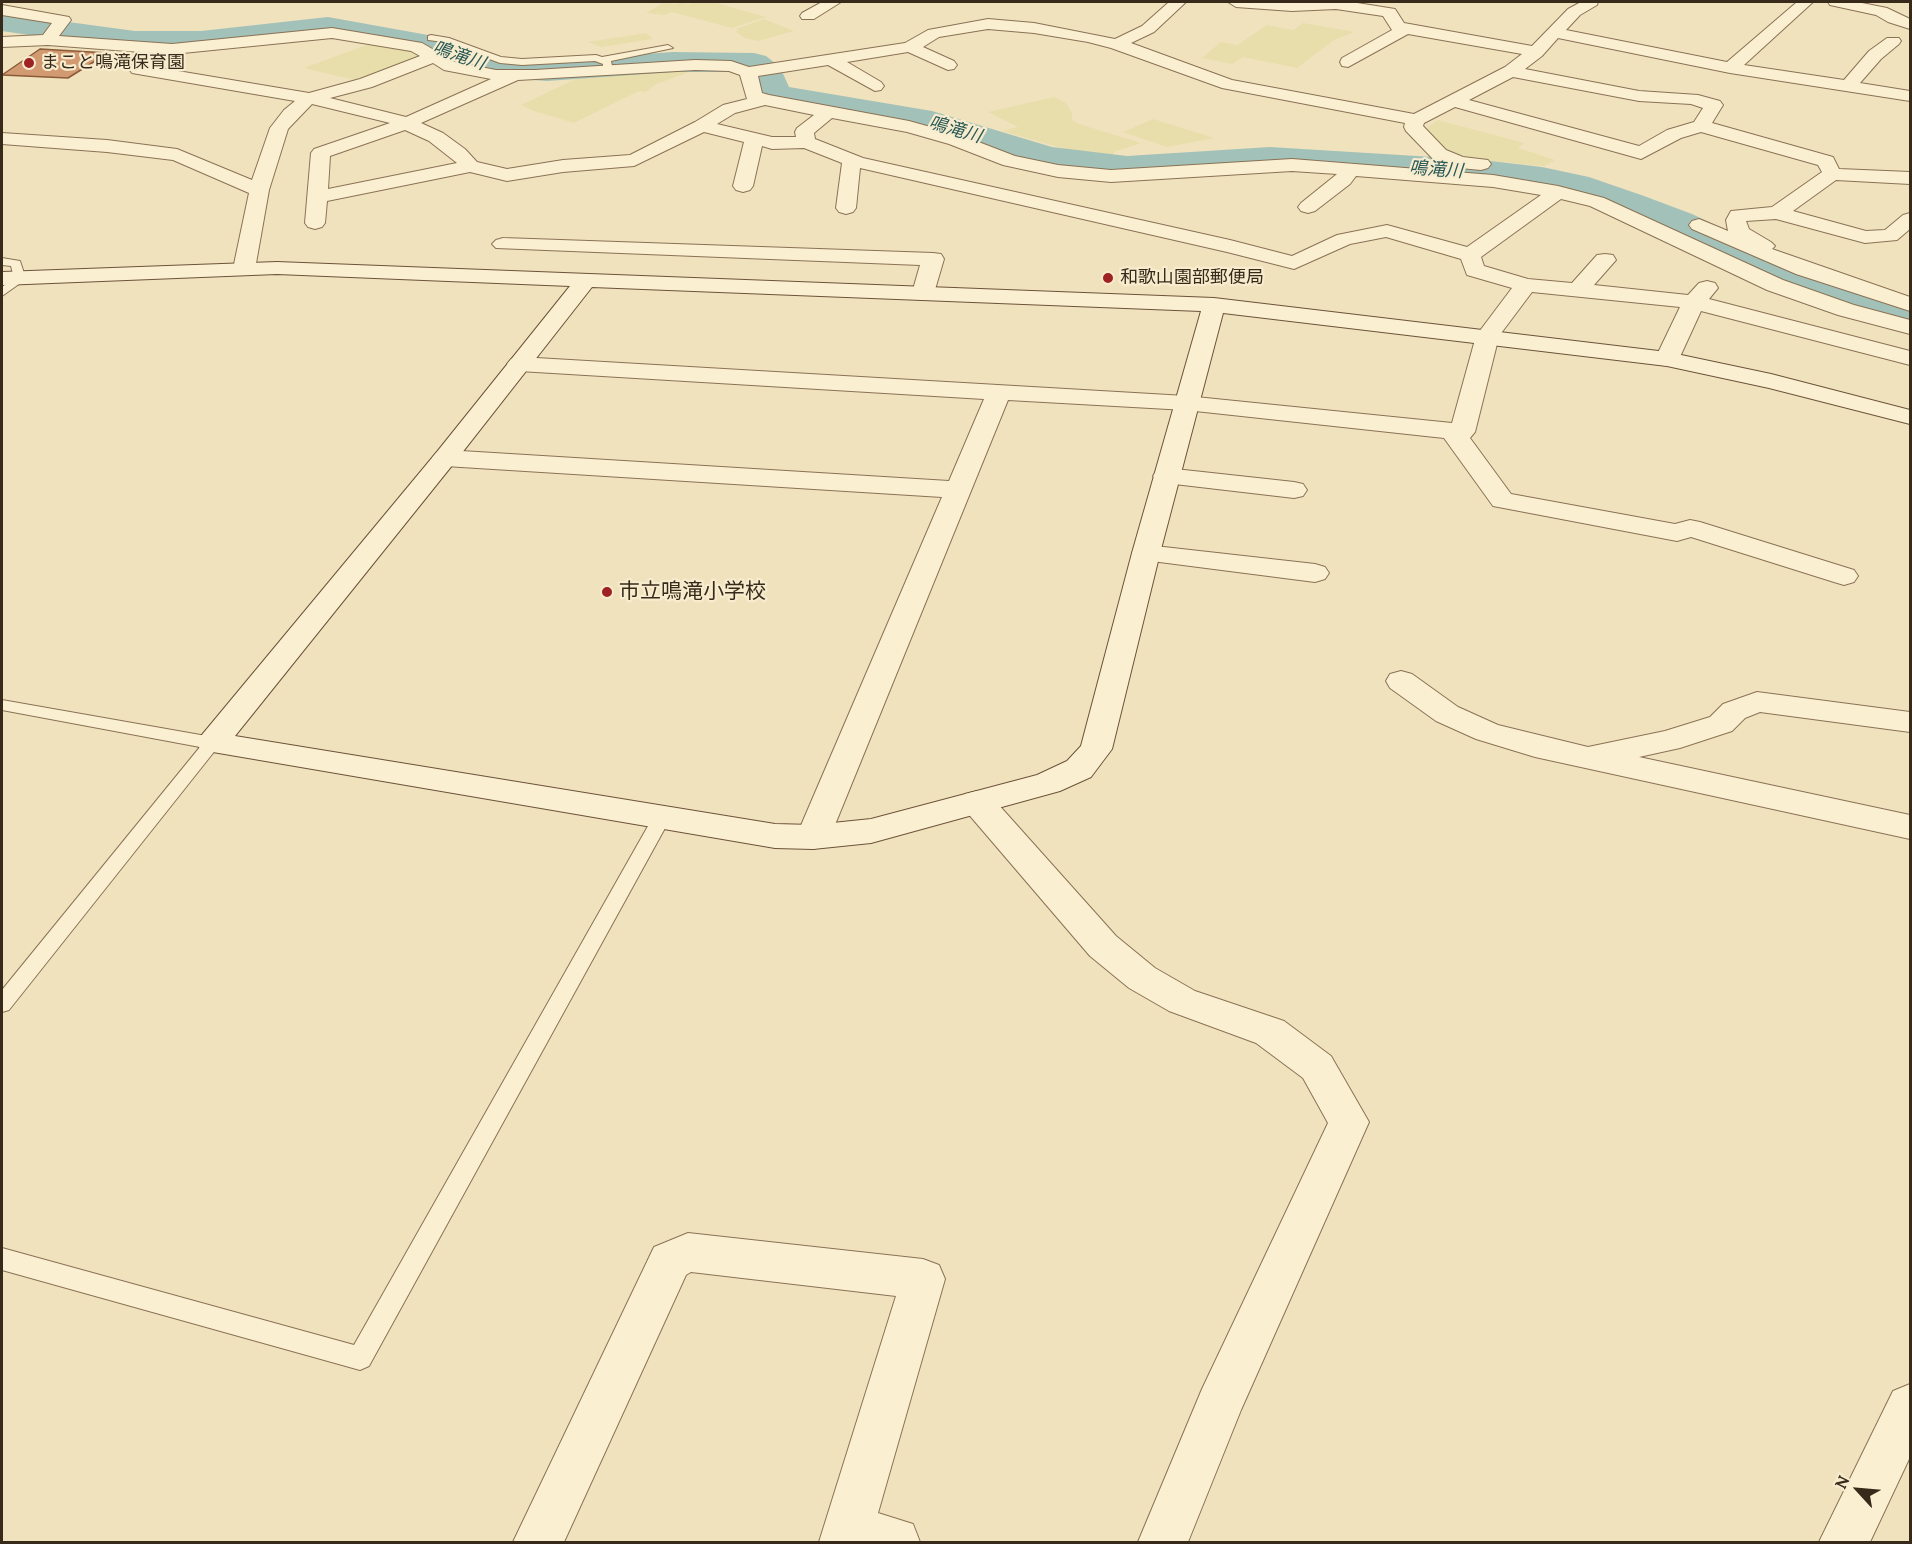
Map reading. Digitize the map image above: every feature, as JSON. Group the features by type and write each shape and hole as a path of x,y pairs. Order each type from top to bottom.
{"street":[{"path":"808,16 833,2"},
{"path":"1117,44 1148,29 1178,2"},
{"path":"1236,2 1283,6 1321,3 1347,5 1389,12 1398,27 1405,29 1536,52"},
{"path":"988,24 1034,28 1117,44 1228,84 1416,120 1456,102 1511,71 1536,52 1574,12 1591,2"},
{"path":"1701,126 1714,105 1710,83 1726,67 1806,2"},
{"path":"1836,2 1881,10 1894,19 1911,24"},
{"path":"2,10 63,20 48,40"},
{"path":"2,42 48,40 172,49 216,46 301,34 332,33 416,47 450,66 467,71 514,75 607,66 695,65 731,66 759,70 910,47 934,33 988,24 1002,18 1010,10"},
{"path":"913,25 934,33"},
{"path":"1348,62 1405,29"},
{"path":"1553,32 1726,67 1907,95 1896,113"},
{"path":"1847,87 1875,55 1893,40"},
{"path":"910,47 948,65"},
{"path":"172,49 138,69 309,98 407,123 458,153 470,166"},
{"path":"244,269 259,190 279,128 309,98 366,83 409,65 436,57"},
{"path":"830,59 875,86"},
{"path":"759,70 754,96 765,100 909,127 956,140 1010,160 1058,171 1111,176 1292,165 1351,170 1522,167 1577,177"},
{"path":"1511,71 1639,96 1692,99 1714,105"},
{"path":"315,223 321,153 407,123 514,75"},
{"path":"318,197 470,166 507,175 563,166 634,160 702,126 729,109 765,100"},
{"path":"1456,102 1641,153 1674,134 1701,126 1826,161 1832,174"},
{"path":"806,142 804,132 826,113"},
{"path":"1416,120 1413,127 1455,169"},
{"path":"702,126 772,143 806,142 857,162 1230,246 1294,263 1344,239 1387,231 1470,255"},
{"path":"2,138 96,145 177,155 259,190"},
{"path":"743,186 754,139"},
{"path":"1043,149 1110,159 1313,150 1455,169 1597,202 1775,285 1846,310 1911,327"},
{"path":"846,208 850,166 857,162"},
{"path":"1308,207 1343,180 1351,170"},
{"path":"1777,213 1832,174 1911,177"},
{"path":"936,180 938,204"},
{"path":"1470,255 1557,192"},
{"path":"1804,269 1739,232 1736,220 1738,215 1777,213 1865,237 1890,236 1909,221"},
{"path":"1686,219 1738,243 1804,269 1883,296 1911,303"},
{"path":"502,244 933,259 923,293"},
{"path":"611,248 445,458 212,743 661,819 775,836 813,837 871,831 1048,783 1079,769 1096,749 1166,476 1214,305"},
{"path":"763,287 780,254"},
{"path":"1470,255 1475,270 1526,285 1694,302 1911,358"},
{"path":"1578,290 1605,260"},
{"path":"1667,359 1694,302 1728,264"},
{"path":"11,279 277,268 1214,305 1667,359 1771,381 1911,417"},
{"path":"519,364 1186,403 1462,432 1488,336 1526,285"},
{"path":"813,837 999,393"},
{"path":"1453,432 1502,500 1677,533 1690,528 1844,576"},
{"path":"445,458 958,490"},
{"path":"1166,476 1294,490"},
{"path":"1146,553 1315,573"},
{"path":"1401,681 1447,714 1487,732 1587,757 1911,827"},
{"path":"1587,757 1669,741 1710,728 1720,724 1734,711 1757,702 1911,722"},
{"path":"977,802 1103,946 1142,978 1182,1001 1270,1032 1317,1067 1349,1122 1219,1405 1163,1542"},
{"path":"537,1542 670,1261 688,1252 923,1280 845,1537 895,1542"},
{"path":"1844,1542 1911,1407"}],"lane":[{"path":"431,38 446,40 500,60 522,62 596,58 607,66 668,48"},
{"path":"2,262 15,263 11,279 2,292"},
{"path":"2,705 212,743 2,1004"},
{"path":"2,1259 360,1358 661,819"}],"shaded area":[{"path":"690,2 683,7 693,2 713,2 766,17 732,28 672,12 665,15 646,13 663,3"},
{"path":"764,19 794,31 758,41 744,38 735,31"},
{"path":"1303,23 1354,32 1334,40 1297,68 1243,57 1232,64 1202,58 1221,42 1237,45 1267,25 1293,30"},
{"path":"646,33 653,39 601,47 588,42"},
{"path":"369,44 416,49 430,56 363,82 304,68"},
{"path":"688,68 687,73 656,84 646,92 639,91 574,123 521,105 586,74"},
{"path":"1054,97 1066,103 1072,113 1072,120 1079,124 1141,143 1114,152 1113,156 1069,150 1002,131 1018,127 988,112"},
{"path":"1153,119 1214,138 1167,147 1123,132"},
{"path":"1438,120 1524,143 1518,148 1555,160 1544,166 1470,159 1451,154 1429,134 1428,127"}],"building":[{"path":"40,49 108,53 68,78 2,75"}],"waterway":[{"name":"鳴滝川","path":"2,22 135,41 201,41 328,26 439,47 491,67 547,71 673,62 754,63 768,74 775,95 932,122 1048,158 1127,167 1270,158 1482,171 1542,178 1575,185 1630,204 1678,223 1770,267 1837,291 1910,313"}],"place":[{"name":"まこと鳴滝保育園","path":"29,63"},
{"name":"和歌山園部郵便局","path":"1108,278"},
{"name":"市立鳴滝小学校","path":"607,592"}]}
